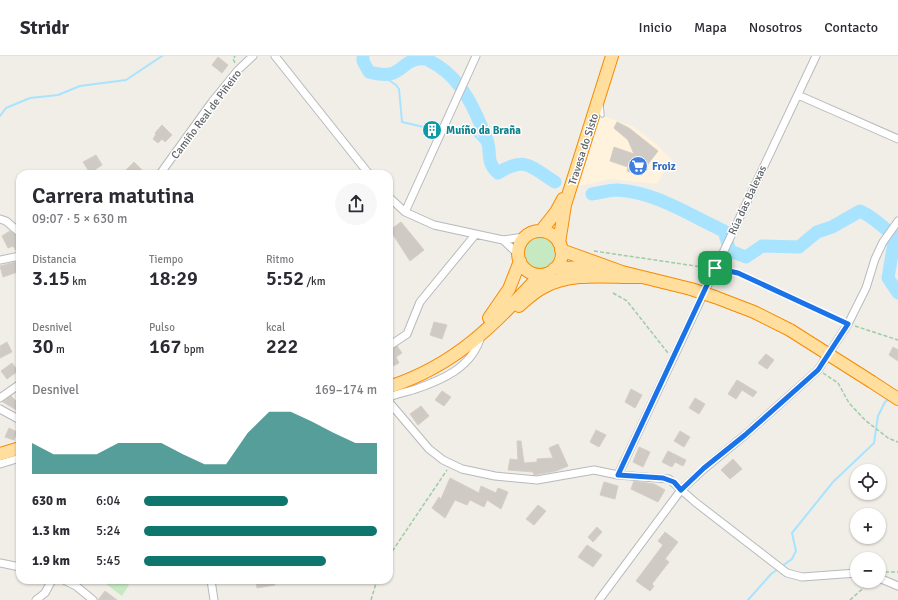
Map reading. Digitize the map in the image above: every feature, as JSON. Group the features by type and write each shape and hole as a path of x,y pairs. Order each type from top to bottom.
{"highway":[{"name":"Travesa do Sisto","path":"541,231 556,212 563,198 608,56"},
{"name":"Travesa do Sisto","path":"560,247 567,198 612,56"},
{"path":"393,386 412,380 448,360 467,349 481,336 492,321 509,289 519,258 518,248 524,238 535,231 541,231 549,233 560,247 622,272 691,289 754,312 790,330 898,399"},
{"path":"554,269 558,264 560,247"},
{"path":"519,258 528,271 540,275"},
{"path":"393,379 408,373 444,354 492,321 540,275 554,269 580,268 622,272"},
{"path":"492,321 504,320 543,287 557,281 575,278 642,277"},
{"path":"0,454 16,449"},
{"path":"0,460 16,455"}],"street":[{"name":"Camiño Real de Piñeiro","path":"165,170 212,102 238,70 253,56"},
{"path":"275,56 366,170"},
{"path":"406,212 476,56"},
{"name":"Rúa das Balexas","path":"618,475 816,56"},
{"path":"798,94 898,139"},
{"path":"393,201 406,212 434,225 503,240 524,238"},
{"path":"0,219 6,221 16,230"},
{"path":"599,600 681,490 704,468 745,435 818,370 848,324 866,288 875,259 883,242 892,227 898,221"},
{"path":"393,343 407,334 420,302 475,234"},
{"path":"503,240 519,258"},
{"path":"0,260 16,257"},
{"path":"456,370 467,349 492,321"},
{"path":"393,397 419,388 456,370 464,358 467,349"},
{"path":"393,382 419,372 467,349"},
{"path":"0,398 16,387"},
{"path":"393,407 429,449 451,464 462,469 495,476 537,480 594,470 618,475 663,478 674,482 681,490 758,552 787,573 802,577 850,574"},
{"path":"0,409 16,418"},
{"path":"0,464 16,459"},
{"path":"0,563 16,566"},
{"path":"886,581 898,586"},
{"path":"36,600 45,593 50,584"},
{"path":"72,584 93,600"},
{"path":"212,584 214,600"}],"lane":[{"path":"602,115 601,104 616,56"},
{"path":"567,198 578,185"}],"path":[{"path":"594,251 715,268 738,273 848,324 863,327 898,340"},
{"path":"613,294 627,302 673,358"},
{"path":"818,370 838,383 849,403 866,420 888,438 898,442"},
{"path":"393,550 451,464"},
{"path":"886,572 898,572"},
{"path":"371,600 376,584"},
{"path":"850,600 864,588"}],"shaded area":[{"path":"601,115 634,127 654,142 672,160 657,184 611,179 579,186"}],"green space":[{"path":"539,237 550,242 555,253 550,264 539,269 528,264 523,253 528,242"},
{"path":"106,584 129,585 122,596"}],"building":[{"path":"218,57 228,65 222,73 212,65"},
{"path":"617,122 629,128 658,151 648,164 647,170 642,175 627,171 628,167 610,161 614,147 634,154 628,140 614,128"},
{"path":"162,125 172,135 165,142 162,139 158,143 153,139 156,134 155,133"},
{"path":"96,155 102,165 94,170 88,170 83,162"},
{"path":"134,162 142,170 126,170"},
{"path":"401,222 424,250 410,261 393,235 393,228"},
{"path":"10,231 16,235 16,250 13,246 8,248 2,236"},
{"path":"16,262 16,272 3,277 0,266"},
{"path":"434,322 447,325 442,339 430,335"},
{"path":"7,342 12,352 0,358 0,346"},
{"path":"397,346 402,353 396,357 399,363 393,366 393,348"},
{"path":"893,347 898,350 898,361 889,355"},
{"path":"766,354 774,360 767,369 758,363"},
{"path":"12,363 16,368 16,372 7,379 1,371"},
{"path":"737,380 757,392 753,397 742,390 736,399 728,394"},
{"path":"631,389 642,395 635,408 625,402"},
{"path":"442,391 451,397 444,406 435,400"},
{"path":"11,396 16,401 16,410 3,402"},
{"path":"695,398 705,404 699,414 689,408"},
{"path":"421,406 429,416 418,425 410,414"},
{"path":"9,428 16,432 14,440 5,437"},
{"path":"596,430 606,435 599,447 590,442"},
{"path":"680,431 690,437 684,447 674,441"},
{"path":"517,441 521,441 524,463 537,462 537,459 553,458 549,448 558,444 568,466 556,471 534,475 533,472 508,470 510,459 518,460"},
{"path":"639,447 650,452 643,467 633,462"},
{"path":"668,451 686,460 683,466 675,462 672,467 662,462"},
{"path":"733,459 742,469 730,479 721,470"},
{"path":"450,478 479,493 481,486 496,493 498,488 508,492 501,509 487,500 484,507 470,500 467,505 455,500 445,518 432,508 439,497 441,499"},
{"path":"634,481 654,484 665,490 658,502 631,489"},
{"path":"604,482 618,486 615,499 600,495"},
{"path":"538,505 546,511 534,525 526,519"},
{"path":"597,527 602,532 593,542 588,537"},
{"path":"665,532 678,542 665,559 669,562 652,584 654,586 650,591 636,581 663,545 658,541"},
{"path":"587,545 602,555 593,567 578,557"},
{"path":"256,584 275,585 257,588"},
{"path":"105,591 117,600 98,600"}],"waterway":[{"path":"0,116 6,108 30,98 58,95 80,86 126,80 162,56"},
{"path":"363,56 363,61 369,72 380,74 390,74 399,70 410,62 419,59 426,59 437,65 454,80 468,98 487,140 490,161 498,173 507,168 521,164 533,168 555,182"},
{"path":"380,74 396,85 399,89 402,122 428,128"},
{"path":"434,130 470,130 489,151"},
{"path":"592,194 617,190 645,195 672,205 724,231 730,251 746,257 762,246 799,247 817,232 832,227 860,211 874,219 895,236 888,278 898,293"},
{"path":"748,600 771,574 792,559 796,551 792,533 833,482 874,443 878,416 885,402 890,398"}],"place":[{"name":"Muíño da Braña","path":"432,130"},
{"name":"Froiz","path":"638,166"}],"route":[{"path":"715,268 738,273 848,324 818,370 745,435 704,468 681,490 674,482 668,479 618,475 712,277 715,268"}]}
